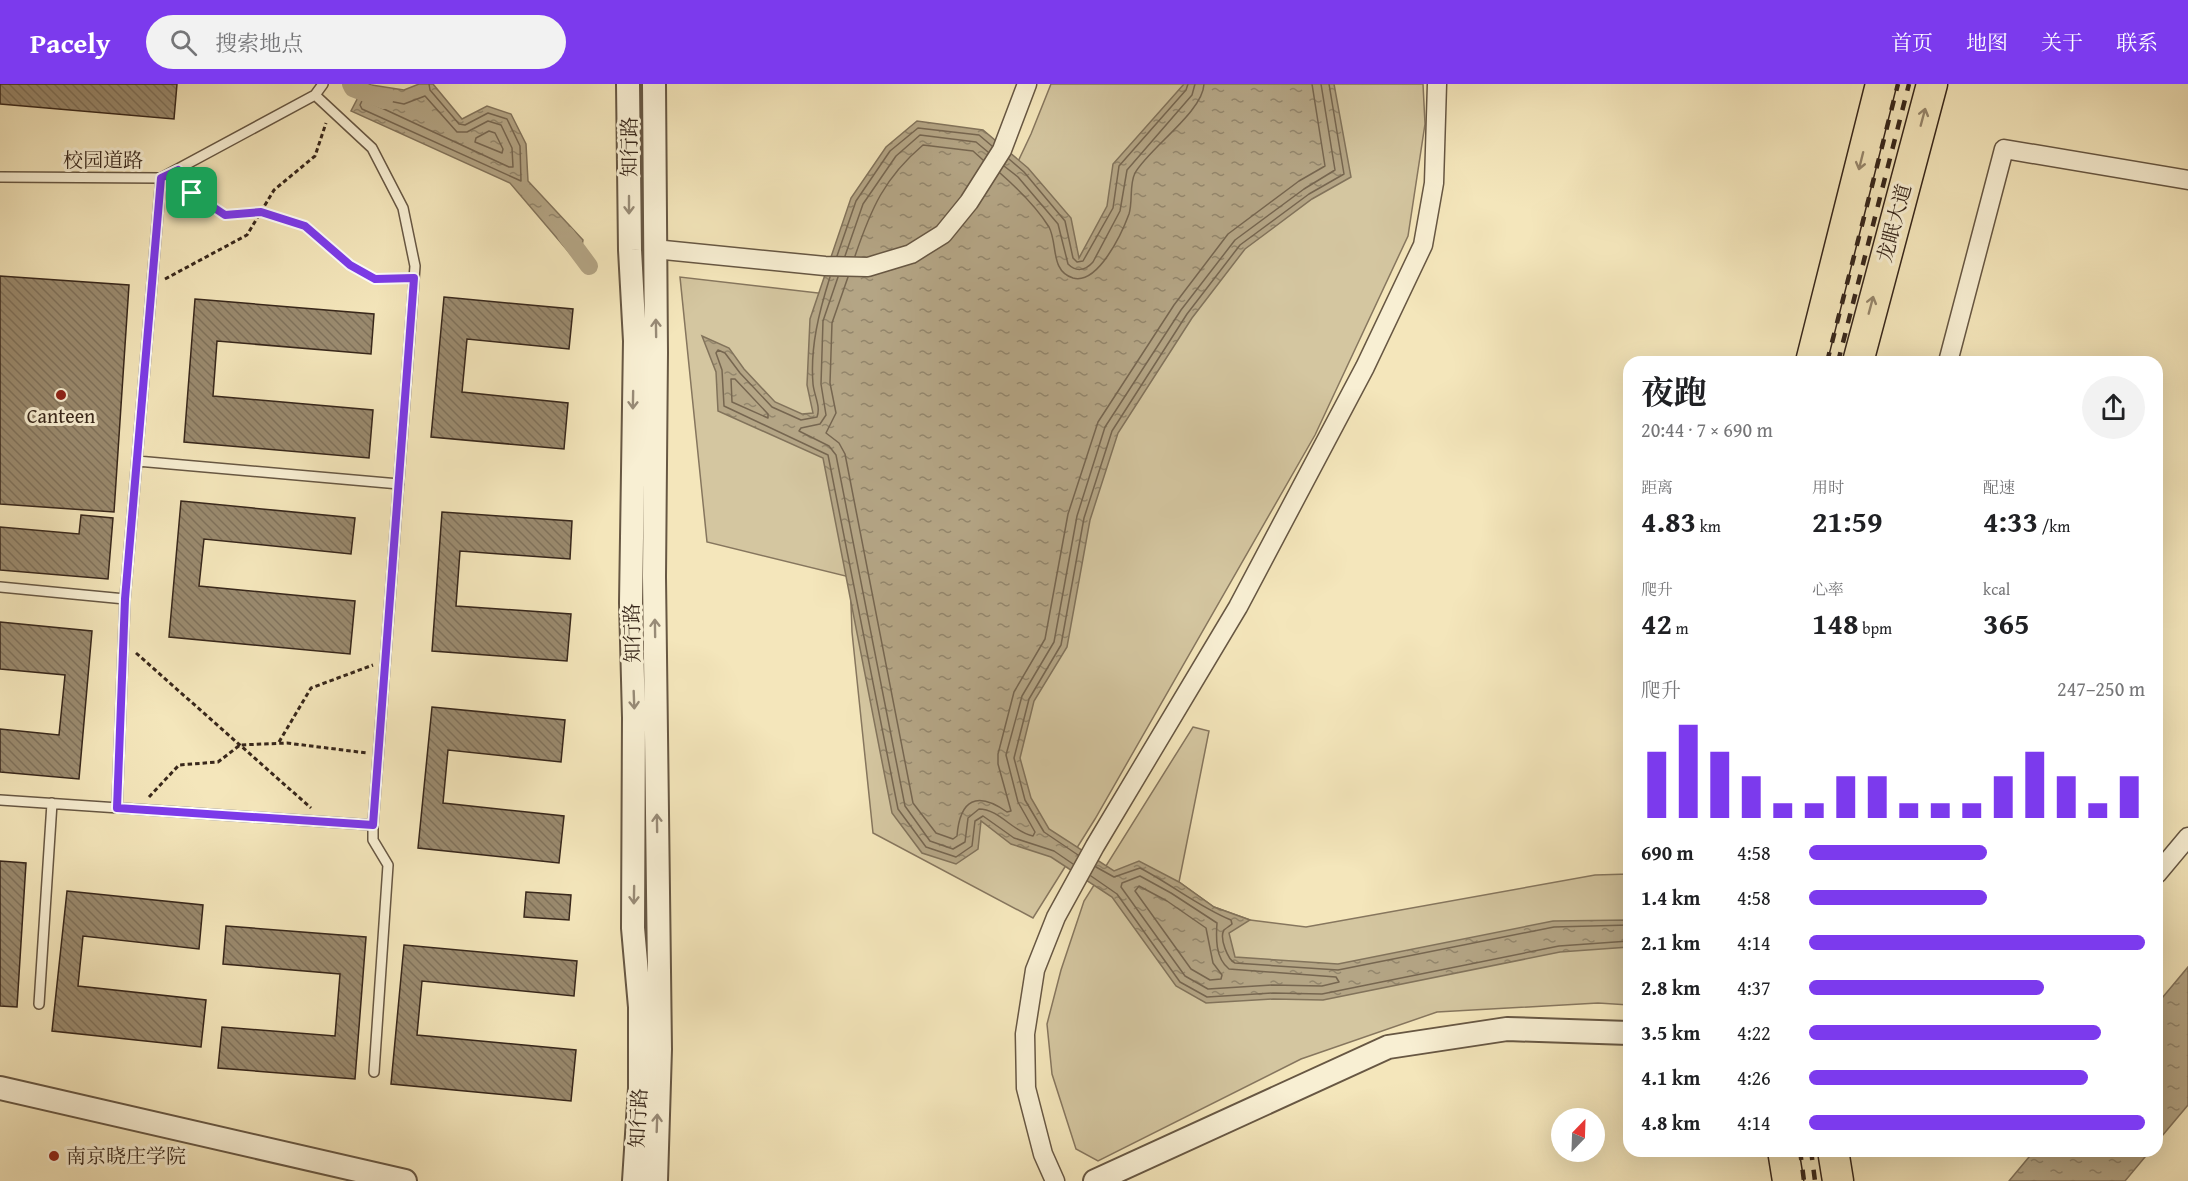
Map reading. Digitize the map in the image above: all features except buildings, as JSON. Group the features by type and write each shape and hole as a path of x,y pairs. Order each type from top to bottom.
{"main road":[{"path":"1813,356 1881,84"},
{"name":"龙眠大道","path":"1860,356 1932,84"},
{"path":"1784,1157 1788,1181"},
{"path":"1834,1157 1838,1181"}],"street":[{"name":"知行路","path":"628,84 630,250 635,341 631,603 634,718 633,928 640,1007 640,1088 634,1181"},
{"name":"知行路","path":"654,84 660,1049 656,1181"},
{"path":"654,249 825,266 868,267 911,254 943,234 969,202 1002,150 1027,84"},
{"path":"1055,1181 1043,1154 1026,1088 1025,1034 1035,970 1056,917 1095,846 1238,607 1365,367 1423,245 1434,183 1437,84"},
{"path":"1950,356 2004,149 2188,180"},
{"path":"2163,867 2188,837"},
{"path":"1095,1181 1388,1047 1507,1029 1623,1033"},
{"path":"0,1089 405,1181"}],"lane":[{"name":"校园道路","path":"0,177 161,178 315,96 322,85"},
{"path":"315,96 372,148 403,208 415,266 373,825 373,840 388,865 374,1072"},
{"path":"117,808 125,599 161,178"},
{"path":"137,461 399,484"},
{"path":"0,587 125,599"},
{"path":"0,800 373,825"},
{"path":"39,1004 52,803"}],"path":[{"path":"152,286 247,236 274,190 315,156 331,110"},
{"path":"178,170 192,193 225,215 261,212 305,226 350,265 375,279 414,278"},
{"path":"124,642 327,822"},
{"path":"278,743 311,688 386,660"},
{"path":"142,809 150,794 179,765 218,762 240,745 278,743 378,754"}],"shaded area":[{"path":"1051,84 1423,84 1425,124 1408,236 1315,435 1095,819 1033,918 873,833 852,632 850,577 707,542 680,277 887,301 995,210 1031,134"},
{"path":"1193,727 1209,731 1179,882 1214,907 1250,920 1306,927 1595,875 1623,874 1623,1005 1598,1003 1437,1012 1301,1059 1098,1161 1076,1149 1052,1074 1047,1024 1061,970 1084,901"}],"water":[{"path":"365,84 404,90 419,84 433,84 462,119 487,106 511,114 526,144 528,181 583,240 579,264 510,183 351,111"},
{"path":"1184,84 1334,84 1351,177 1312,199 1245,249 1192,318 1118,433 1090,520 1067,647 1034,701 1020,758 1031,798 1049,829 1114,871 1139,861 1179,882 1214,907 1250,920 1229,933 1235,957 1338,964 1553,921 1623,920 1623,947 1560,952 1323,1000 1273,999 1206,1003 1176,986 1112,897 1051,857 1011,844 981,821 978,849 956,864 922,853 892,813 823,458 718,411 716,372 702,336 729,348 744,369 775,402 802,414 813,413 807,385 810,319 851,198 886,147 917,121 983,130 1028,168 1071,218 1079,258 1107,206 1113,164"},
{"path":"2188,967 2188,1105 2163,1135 2163,997"},
{"path":"2029,1157 2145,1157 2125,1181 2009,1181"}],"waterway":[{"path":"351,84 353,88 384,100"},
{"path":"566,235 589,266"}],"railway":[{"path":"1829,356 1898,84"},
{"path":"1840,356 1909,84"},
{"path":"1801,1157 1804,1181"},
{"path":"1812,1157 1815,1181"}],"place":[{"name":"Canteen","path":"61,395"},
{"name":"南京晓庄学院","path":"54,1156"}],"route":[{"path":"178,170 192,193 225,215 261,212 305,226 350,265 375,279 414,278 373,825 117,808 125,599 161,178 178,170"}]}
